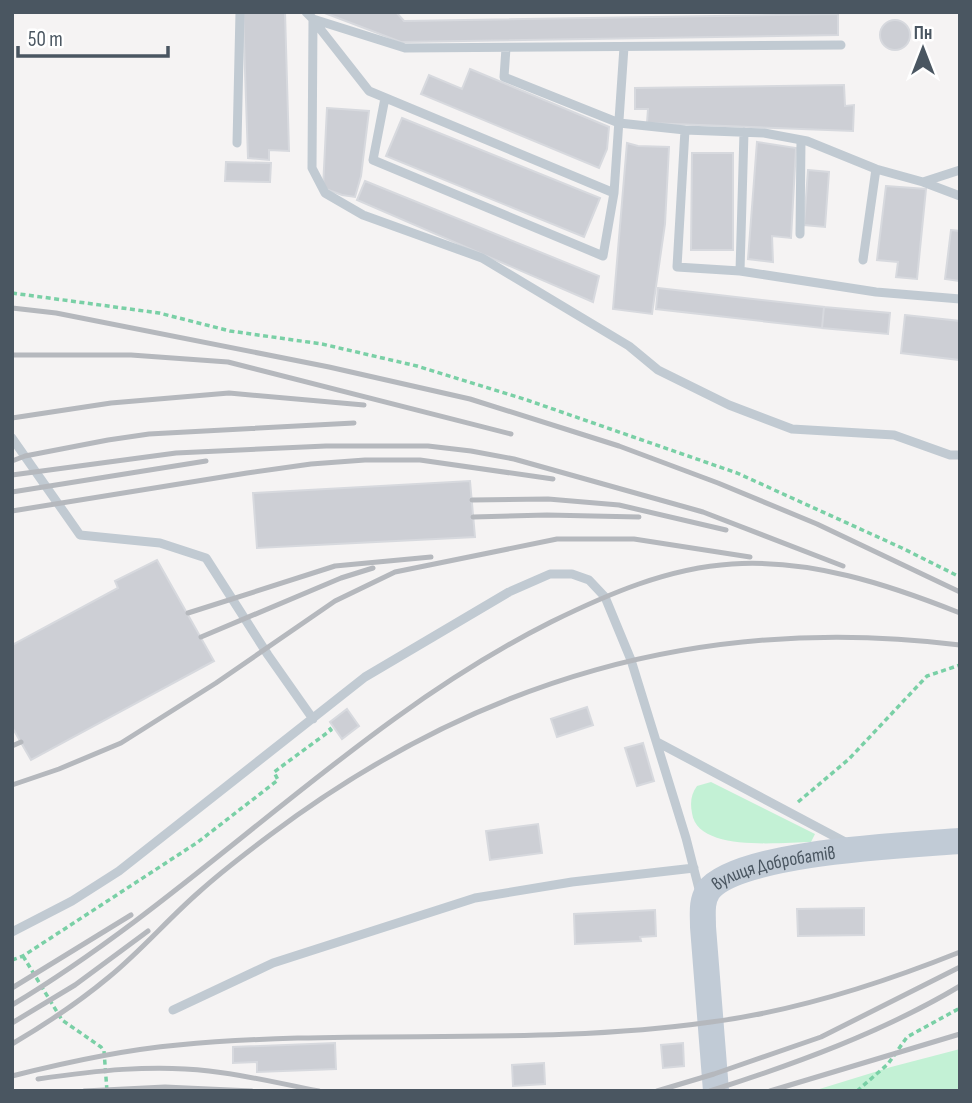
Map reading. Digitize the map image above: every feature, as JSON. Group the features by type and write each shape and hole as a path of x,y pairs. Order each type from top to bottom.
{"street":[{"name":"вулиця Добробатів","path":"716,1091 703,902 709,889 745,868 858,848 960,841"}],"lane":[{"path":"237,144 240,12"},
{"path":"310,16 405,48 841,45"},
{"path":"310,16 369,91 614,194"},
{"path":"310,16 312,168 325,193 363,215 482,258 629,346 658,370 729,405 792,429 894,435 950,455 960,455"},
{"path":"386,98 373,160 603,256 614,194 624,47"},
{"path":"506,48 504,77 619,123 685,130 744,132 801,140 876,169 960,196"},
{"path":"685,130 677,267 740,271 876,292 960,299"},
{"path":"740,271 744,132"},
{"path":"800,233 801,140"},
{"path":"863,260 876,169"},
{"path":"923,182 960,170"},
{"path":"12,438 80,536 160,543 206,558 268,655 316,717"},
{"path":"12,932 72,901 119,871 365,677 509,592 551,574 572,574 589,580 605,597 631,660 703,902"},
{"path":"657,742 858,848"},
{"path":"173,1010 273,962 475,898 572,882 694,868"}],"path":[{"path":"12,293 159,313 230,331 323,344 417,366 527,400 737,473 902,548 960,578"},
{"path":"783,809 804,799 849,759 927,676 960,665"},
{"path":"12,960 23,957 198,842 278,780 274,772 331,730 316,717"},
{"path":"23,957 62,1020 104,1051 107,1091"},
{"path":"857,1091 888,1064 907,1037 960,1007"}],"green space":[{"path":"711,782 815,834 811,842 743,842 724,840 709,834 697,826 691,802 697,786"},
{"path":"960,1049 960,1091 813,1091 891,1067"}],"building":[{"path":"243,12 285,12 289,151 269,150 269,160 248,158"},
{"path":"322,12 396,12 404,21 838,14 838,35 401,42"},
{"path":"895,20 901,21 909,29 909,41 901,49 895,50 889,49 881,41 880,35 881,29 889,21"},
{"path":"470,69 609,127 607,149 599,168 421,94 429,75 462,89"},
{"path":"844,85 845,106 854,105 853,131 647,123 648,109 635,109 635,88"},
{"path":"327,108 369,111 361,176 355,197 323,188"},
{"path":"402,118 600,198 584,237 386,156"},
{"path":"757,142 796,148 791,238 772,236 773,262 748,259"},
{"path":"627,143 669,147 665,224 652,314 613,309"},
{"path":"692,153 733,153 733,250 691,250"},
{"path":"226,162 271,163 270,182 225,181"},
{"path":"808,170 829,172 825,227 804,225"},
{"path":"365,181 599,276 593,302 357,200"},
{"path":"886,186 926,189 917,279 896,277 898,262 877,260"},
{"path":"951,230 960,231 960,281 945,279"},
{"path":"658,288 824,307 822,328 656,309"},
{"path":"824,307 890,313 888,334 822,328"},
{"path":"905,315 960,321 960,360 901,353"},
{"path":"470,481 475,537 257,548 253,493"},
{"path":"157,560 214,661 31,760 12,727 12,645 118,588 115,581"},
{"path":"587,707 593,725 557,737 551,719"},
{"path":"347,709 359,726 342,739 330,722"},
{"path":"643,743 654,781 637,786 625,748"},
{"path":"538,824 542,853 490,860 486,831"},
{"path":"864,908 864,935 798,936 797,909"},
{"path":"655,910 656,936 640,937 641,941 575,944 574,914"},
{"path":"335,1043 336,1069 257,1072 257,1062 233,1063 233,1047"},
{"path":"683,1043 684,1066 663,1068 661,1045"},
{"path":"544,1063 545,1084 513,1086 512,1065"}],"railway":[{"path":"12,308 56,313 329,367 470,399 619,446 718,483 817,524 960,592"},
{"path":"12,355 131,355 228,362 511,434"},
{"path":"12,418 111,403 229,393 364,405"},
{"path":"12,461 25,456 149,434 354,423"},
{"path":"12,475 176,453 326,446 428,446 514,459 703,512 843,566"},
{"path":"12,511 247,473 365,460 420,460 553,479"},
{"path":"12,492 206,461"},
{"path":"472,500 548,499 619,505 726,530"},
{"path":"473,517 639,517"},
{"path":"12,785 121,743 216,683 335,601 395,572 557,539 634,539 750,557"},
{"path":"188,613 335,566 431,557"},
{"path":"12,1005 82,960 148,911 343,757 410,708 478,662 551,622 616,592 708,566 761,563 791,565 877,583 960,613"},
{"path":"201,637 341,578 373,568"},
{"path":"12,1044 98,986 207,885 270,835 348,781 429,735 511,698 596,670 683,650 773,639 865,638 960,645"},
{"path":"12,746 21,742"},
{"path":"12,988 131,915"},
{"path":"12,1023 75,985 148,931"},
{"path":"12,1076 95,1057 178,1045 311,1038 578,1034 711,1022 775,1011 838,995 960,952"},
{"path":"657,1091 821,1037 960,967"},
{"path":"710,1091 838,1046 931,1003 960,986"},
{"path":"770,1091 960,1034"},
{"path":"38,1079 123,1069 166,1068 237,1075 319,1091"},
{"path":"84,1091 165,1087 252,1091"}]}
